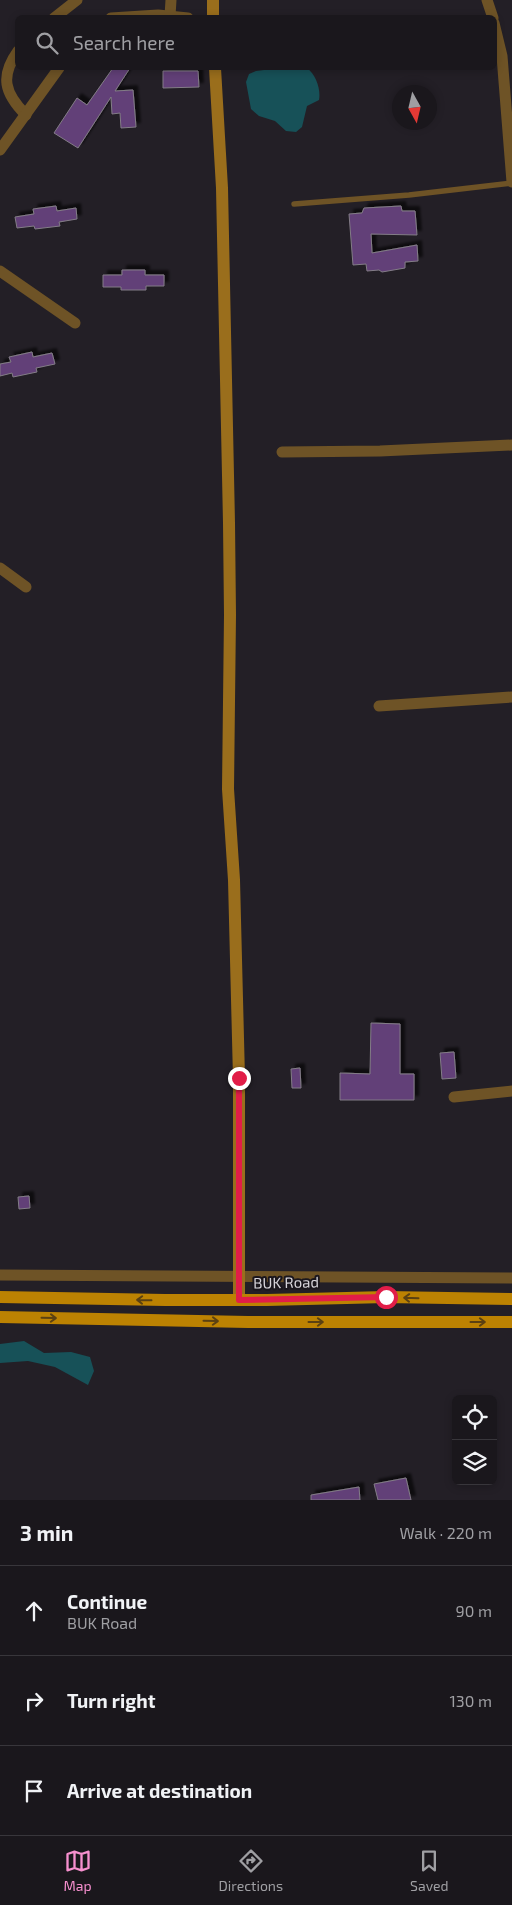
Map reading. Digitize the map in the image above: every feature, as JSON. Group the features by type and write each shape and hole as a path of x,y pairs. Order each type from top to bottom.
{"main road":[{"name":"BUK Road","path":"0,1298 267,1300 386,1297 512,1299"},
{"path":"0,1317 248,1322 512,1322"}],"street":[{"path":"58,15 77,0"},
{"path":"170,15 171,0"},
{"path":"213,0 213,15"},
{"path":"488,0 492,15"},
{"path":"497,35 502,56 512,183"},
{"path":"15,54 5,64 3,69 4,87 10,99 26,115"},
{"path":"0,150 58,70"},
{"path":"214,70 222,188 229,523 228,789 234,880 244,1277 242,1300"},
{"path":"0,271 75,323"},
{"path":"282,452 380,451 512,445"},
{"path":"0,568 26,587"},
{"path":"379,706 512,697"},
{"path":"454,1098 512,1091"},
{"path":"0,1275 512,1278"}],"lane":[{"path":"294,204 409,195 512,183"}],"water":[{"path":"309,70 313,74 318,87 319,100 307,106 302,127 296,132 286,131 275,121 259,116 251,109 246,82 249,74 256,71"},
{"path":"24,1341 44,1353 71,1352 90,1357 94,1371 88,1385 55,1367 28,1361 0,1363 0,1344"}],"building":[{"path":"112,70 129,70 115,91 133,90 136,127 121,128 120,113 112,114 111,97 78,148 54,133 77,98 87,105"},
{"path":"163,71 198,71 199,87 163,88"},
{"path":"56,206 57,211 76,208 77,219 59,222 60,226 35,229 34,226 17,228 15,217 34,214 33,209"},
{"path":"401,206 402,211 415,211 417,235 371,234 372,253 417,245 418,261 405,262 405,268 382,272 379,270 367,271 366,264 353,265 349,214 362,213 364,208"},
{"path":"122,270 145,270 145,275 164,275 164,286 146,286 146,290 121,290 121,287 103,287 103,275 122,275"},
{"path":"32,352 33,357 52,353 55,364 36,368 37,372 13,377 12,373 0,376 0,364 11,362 9,357"},
{"path":"371,1023 400,1024 400,1074 414,1074 414,1100 340,1100 340,1073 370,1074"},
{"path":"454,1052 456,1078 442,1079 440,1053"},
{"path":"300,1068 301,1088 292,1088 291,1069"},
{"path":"29,1196 30,1208 19,1209 18,1197"},
{"path":"406,1478 411,1500 378,1500 374,1484"},
{"path":"359,1487 360,1500 311,1500 311,1495"}],"route":[{"path":"239,1078 239,1300 386,1297"}]}
